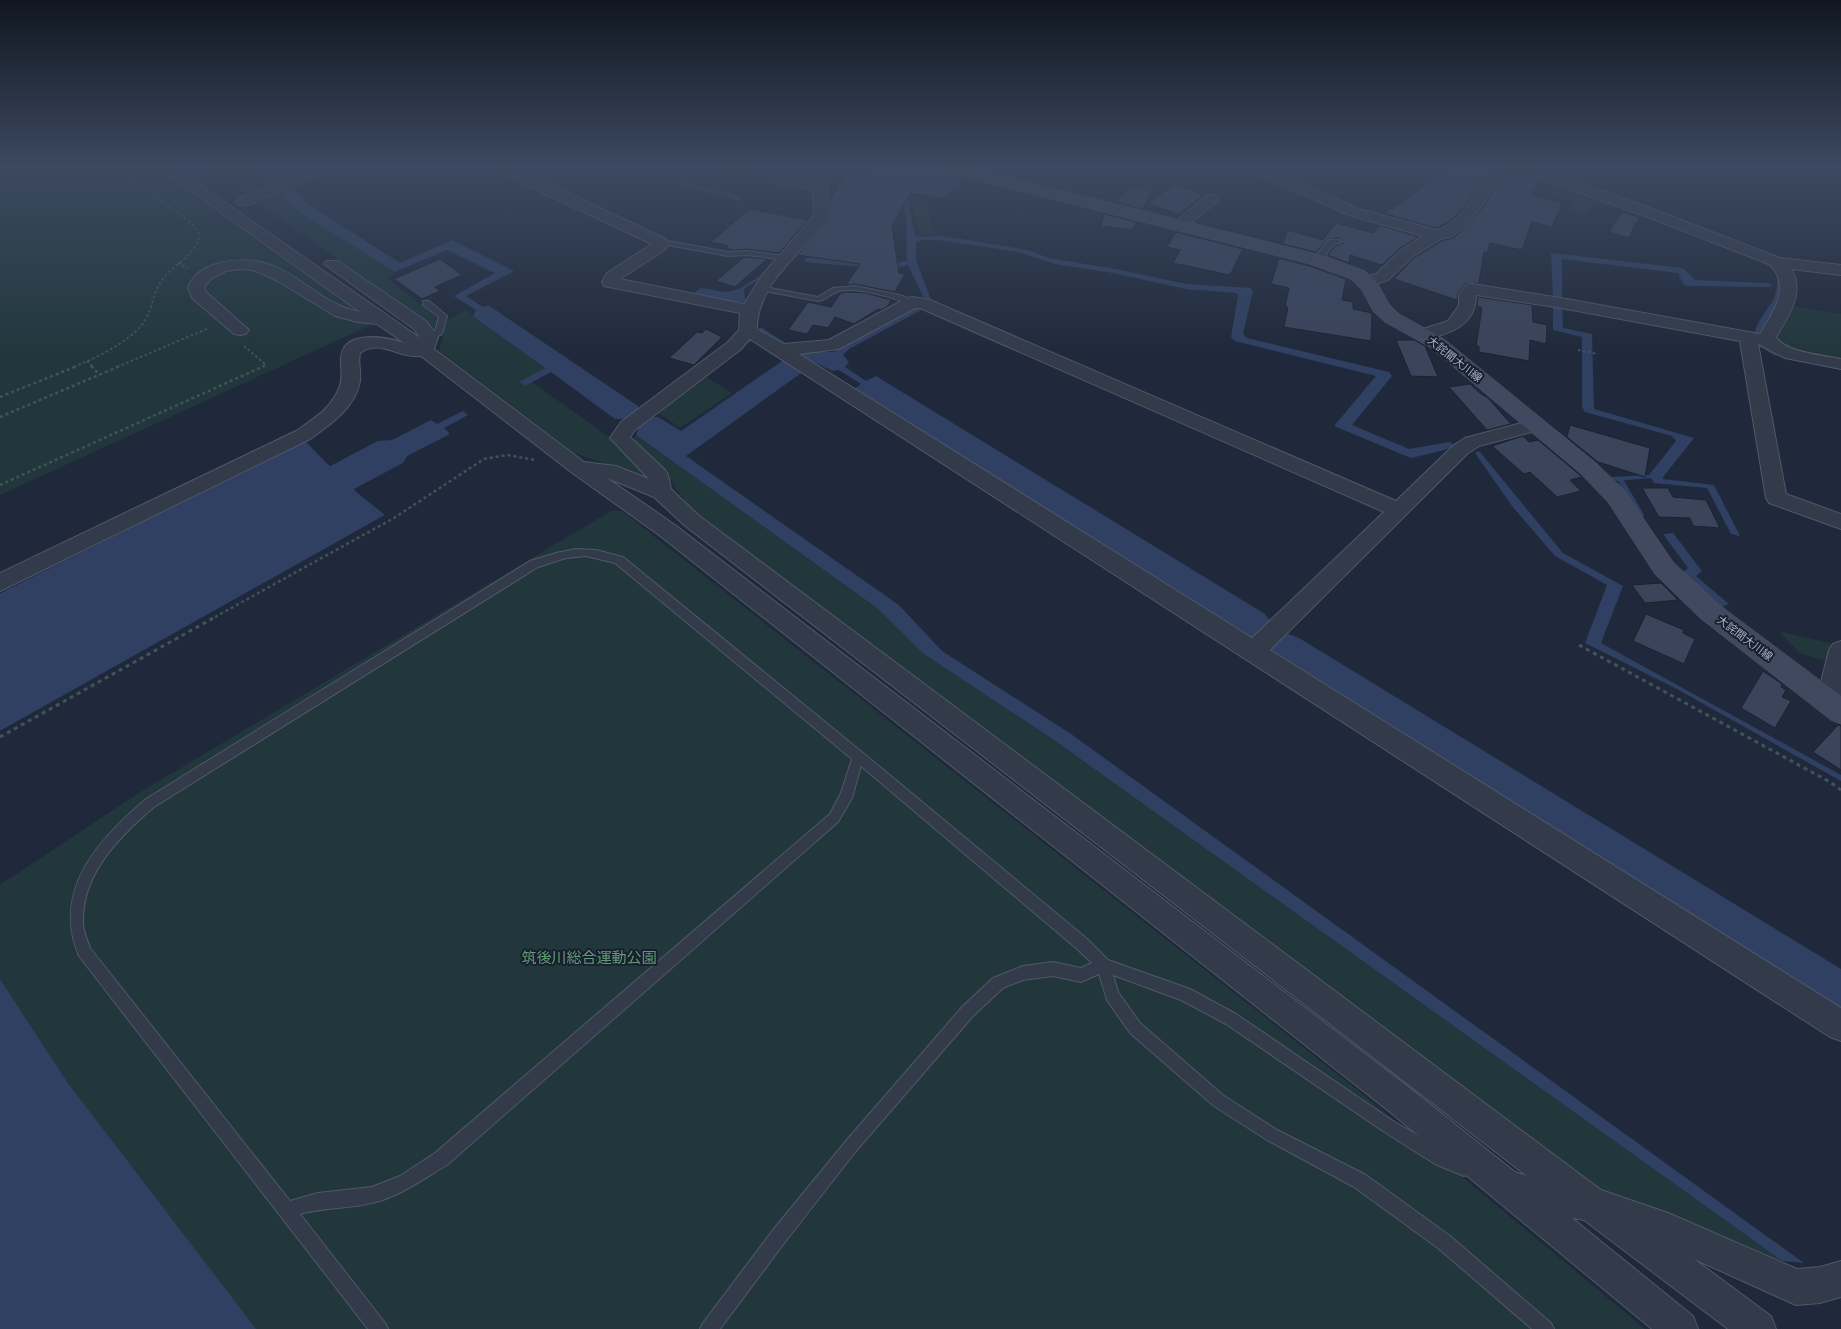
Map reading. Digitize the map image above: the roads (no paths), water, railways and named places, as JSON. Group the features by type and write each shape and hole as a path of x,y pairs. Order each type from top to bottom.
{"main road":[{"path":"1196,229 1317,260 1358,275 1366,282"},
{"name":"大詫間大川線","path":"1366,282 1380,307 1392,318 1423,335 1460,361 1588,468 1616,496 1664,568 1709,611 1835,707"}],"street":[{"path":"252,229 384,321 427,344 578,467 683,543 1401,1102 1680,1329"},
{"path":"282,229 420,325 427,344"},
{"path":"632,229 661,244 613,276 610,282 749,310"},
{"path":"661,492 658,475 620,438 628,426 734,346 748,332 749,310 762,288 811,229"},
{"path":"1415,229 1436,235"},
{"path":"1366,282 1382,278 1407,253 1436,235 1446,233 1452,229"},
{"path":"1692,229 1777,262 1841,270"},
{"path":"1758,340 1767,337 1789,296 1790,278 1785,269 1777,262"},
{"path":"242,337 198,294 196,287 198,281 211,272 230,264 243,263 266,267 342,312 384,321"},
{"path":"1423,335 1454,325 1468,306 1467,294 1472,289 1561,303 1758,340 1788,353 1841,364"},
{"path":"785,353 832,345 913,302 942,312 1398,510"},
{"path":"748,332 810,368 1841,1026"},
{"path":"1758,340 1776,498 1841,522"},
{"path":"0,583 304,435 323,421 341,403 350,383 348,358 352,350 361,344 372,341 384,342 405,351 418,352 427,344"},
{"path":"1254,650 1461,449 1472,442 1536,425"},
{"path":"578,467 609,470 661,492 691,520 1758,1329"},
{"path":"1835,707 1841,650"},
{"path":"1504,1186 1546,1198 1591,1204 1668,1230 1796,1286 1820,1285 1841,1279"}],"lane":[{"path":"1317,260 1332,242 1338,242"},
{"path":"661,244 668,243 728,254 747,253 786,258"},
{"path":"762,288 818,299 824,298 837,289 848,288 903,296 913,302"},
{"path":"426,303 443,316 439,332 427,344"},
{"path":"379,1329 84,951 76,922 79,893 93,863 122,826 150,803 534,564 556,555 579,552 600,553 619,560 860,757 1081,943 1103,965 1184,994 1231,1019 1396,1131 1441,1158 1504,1186"},
{"path":"288,1210 318,1201 372,1195 406,1182 441,1159 834,818 844,803 853,769 860,757"},
{"path":"709,1329 779,1236 851,1146 968,1011 998,984 1023,973 1053,969 1081,975 1103,965"},
{"path":"1103,965 1112,995 1135,1028 1219,1101 1272,1134 1360,1181 1444,1242 1545,1329"}],"water":[{"path":"327,229 347,229 400,263 452,240 514,271 466,296 483,307 488,305 638,406 638,411 649,417 658,417 681,431 785,359 789,361 803,352 833,352 915,307 921,310 849,349 843,355 849,362 845,367 866,381 876,376 1265,614 1280,629 1299,638 1841,969 1841,1012 853,390 861,384 839,370 832,371 810,362 804,371 686,456 899,605 942,651 1071,734 1804,1263 1782,1261 1054,740 924,654 877,608 636,435 639,427 626,419 615,419 551,372 525,386 519,382 545,368 473,316 476,310 454,296 495,273 447,250 395,272"},
{"path":"906,229 914,229 915,235 920,237 943,236 1028,250 1049,258 1116,269 1186,284 1250,288 1253,291 1243,334 1247,338 1389,372 1392,376 1352,425 1409,449 1450,442 1454,446 1411,458 1334,426 1376,376 1235,341 1231,337 1238,295 1236,293 1186,289 1113,273 1055,264 1018,252 940,240 921,240 916,243 916,260 931,300 924,298 907,263"},
{"path":"1679,229 1774,264 1783,295 1759,337 1841,367 1841,370 1774,355 1759,346 1754,335 1761,318 1774,299 1777,283 1776,272 1762,261"},
{"path":"1551,253 1683,268 1695,280 1767,283 1772,285 1770,287 1689,286 1684,285 1678,273 1562,259 1562,299 1553,298"},
{"path":"768,271 764,276 744,289 745,301 738,304 696,296 695,292 701,288 726,292 739,289"},
{"path":"1553,304 1562,306 1563,328 1592,334 1594,409 1694,438 1663,479 1714,485 1740,536 1731,534 1707,488 1654,483 1651,478 1616,481 1611,477 1649,475 1676,441 1672,436 1585,412 1582,407 1582,337 1553,330"},
{"path":"463,411 468,415 444,428 450,434 407,456 403,463 354,489 385,515 0,731 0,593 305,441 330,466 378,441 392,440 431,420 437,424"},
{"path":"1479,451 1563,553 1623,586 1601,643 1841,775 1841,781 1675,688 1585,643 1607,585 1555,556 1512,506 1475,453"},
{"path":"1673,533 1702,571 1696,576 1729,604 1721,607 1682,573 1688,568 1663,534"},
{"path":"0,979 67,1082 256,1329 0,1329"}],"waterway":[{"path":"807,260 867,265"},
{"path":"890,267 907,263"},
{"path":"761,330 783,344"},
{"path":"1621,481 1641,515"}],"park label":[{"name":"筑後川総合運動公園","path":"589,958"}]}
